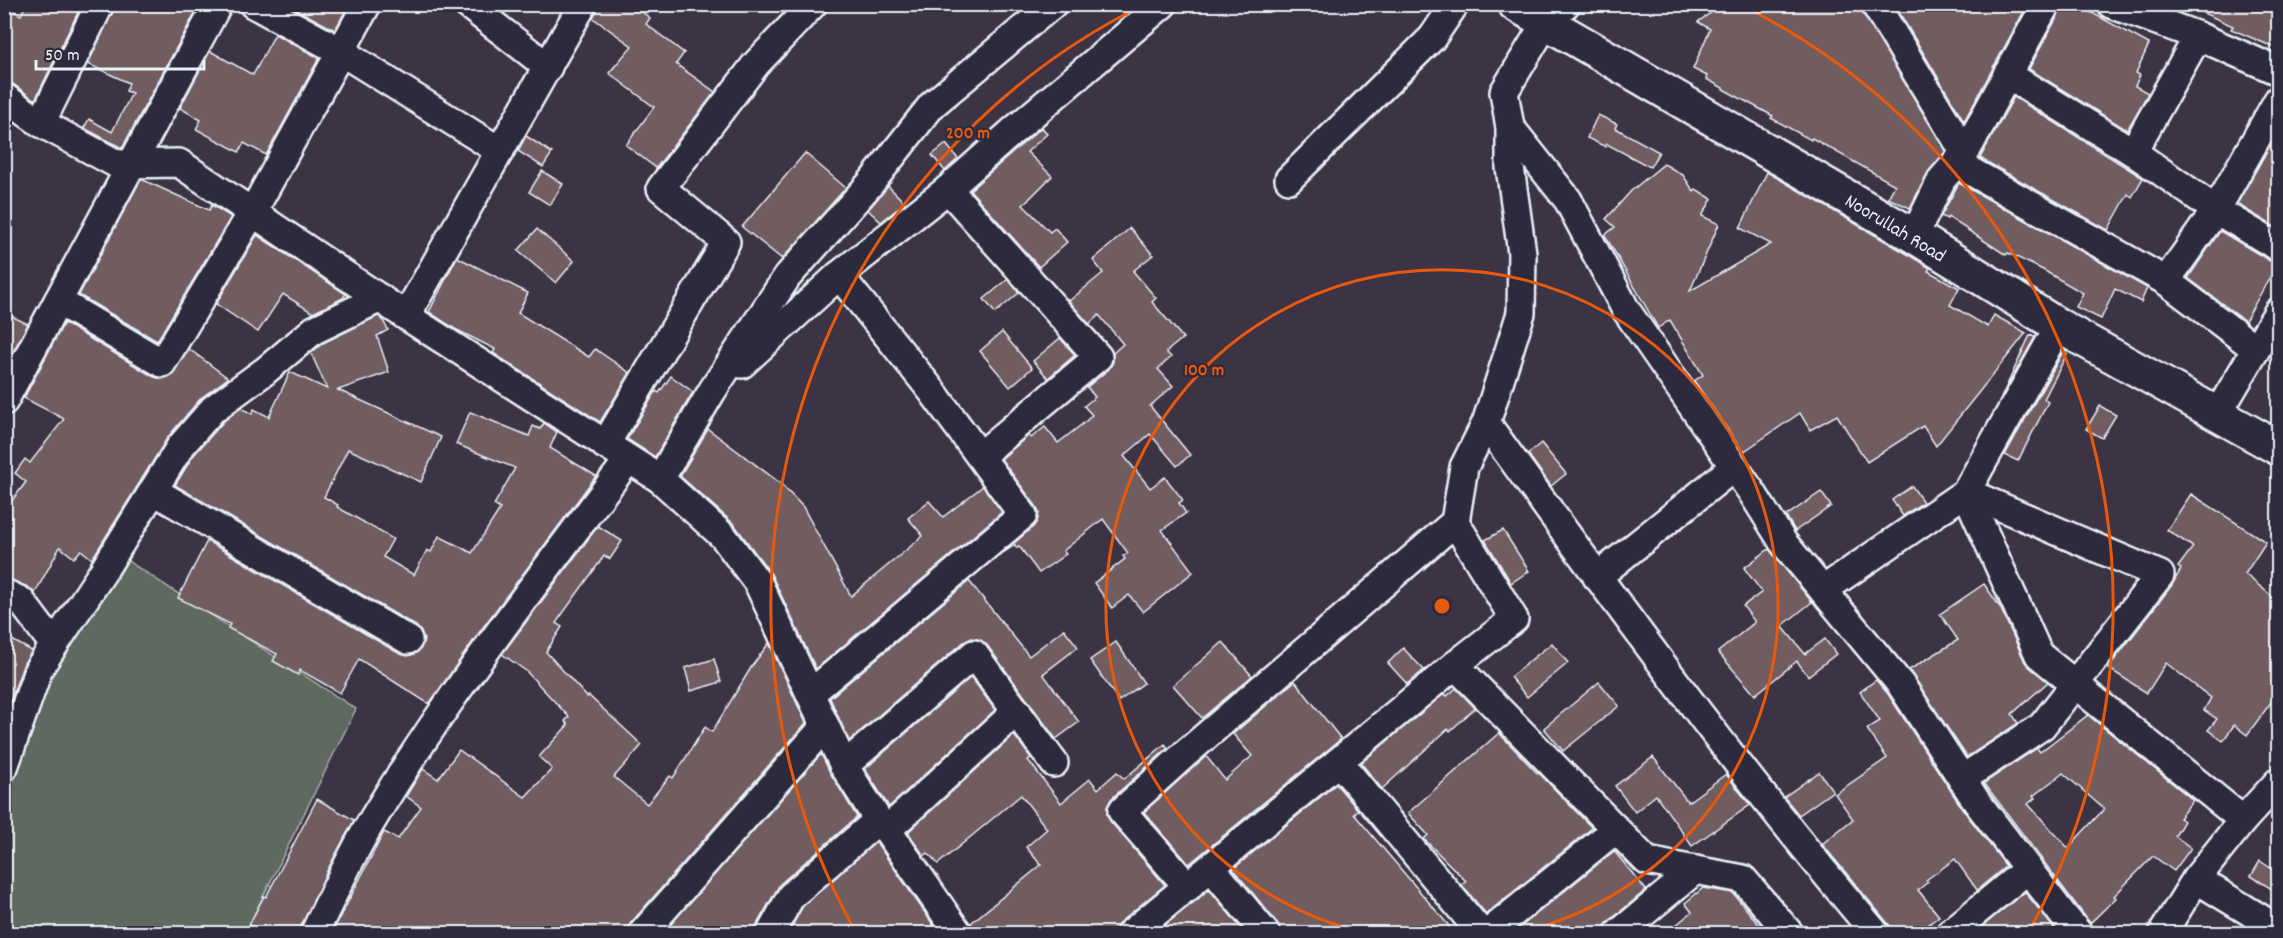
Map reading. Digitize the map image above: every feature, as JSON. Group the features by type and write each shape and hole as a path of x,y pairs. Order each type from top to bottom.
{"main road":[{"name":"Noorullah Road","path":"1515,4 1556,14 2059,326 2278,448"}],"street":[{"path":"41,123 100,4"},
{"path":"4,401 218,4"},
{"path":"253,4 340,51 500,151"},
{"path":"58,301 162,363 252,213 367,4"},
{"path":"467,4 548,67"},
{"path":"406,316 583,4"},
{"path":"605,445 726,242 661,188 756,64 813,4"},
{"path":"660,480 712,391 787,277 870,184 932,105 1053,4"},
{"path":"712,391 839,275 948,189 1163,4"},
{"path":"1289,179 1432,38 1455,4"},
{"path":"1875,4 1960,158 2166,281 2256,349"},
{"path":"1914,236 1942,179 1960,158 2046,4"},
{"path":"2111,4 2198,36 2278,71"},
{"path":"1188,886 1122,811 1455,522 1464,466 1486,423 1521,313 1522,253 1510,167 1510,127 1504,92 1556,14"},
{"path":"2133,152 2198,36"},
{"path":"2007,74 2133,152 2216,210 2278,247"},
{"path":"4,97 41,123 117,164 179,163 406,316 660,480 723,536 758,582 844,765 882,825 959,933"},
{"path":"2166,281 2216,210 2278,100"},
{"path":"1510,127 1568,200 1626,310 1734,467 1782,542 1901,685 1977,802 2079,933"},
{"path":"948,189 1098,357 980,456"},
{"path":"810,694 1023,515 932,392 839,275"},
{"path":"4,767 39,668 154,492 180,447 213,409 265,371 314,330 380,298"},
{"path":"2218,413 2278,312"},
{"path":"1823,590 1966,492 2059,326"},
{"path":"1486,423 1690,701 1812,859 1876,933"},
{"path":"314,933 369,826 415,752 514,612 628,460"},
{"path":"1597,577 1734,467"},
{"path":"154,492 408,640"},
{"path":"1962,779 2042,726 2160,575 1966,492"},
{"path":"1966,492 2039,655 2243,820"},
{"path":"1130,933 1514,619 1455,522"},
{"path":"4,593 21,601 54,645"},
{"path":"844,765 974,654 1054,763"},
{"path":"1455,665 1647,861 1743,879 1790,933"},
{"path":"770,933 791,896 882,825 1017,711"},
{"path":"642,933 825,726"},
{"path":"1339,762 1482,933"},
{"path":"2162,933 2196,879 2243,820 2278,782"},
{"path":"1487,933 1616,830"},
{"path":"1211,867 1266,933"},
{"path":"1949,933 2028,869"},
{"path":"1618,933 1695,870"},
{"path":"2196,879 2278,929"}],"shaded area":[{"path":"120,556 356,709 245,933 5,934 5,791 38,691"}],"building":[{"path":"26,4 82,4 35,100 13,84 4,81 4,7 21,15"},
{"path":"116,4 200,4 122,148 84,128 89,119 112,132 132,93 126,91 129,83 88,64"},
{"path":"291,4 349,4 335,30 290,6"},
{"path":"599,4 631,4 650,18 646,24 684,53 676,64 715,92 656,168 626,145 654,107 609,73 632,46 593,18"},
{"path":"1723,4 1859,4 1946,151 1928,172 1910,208 1888,198 1895,185 1812,138 1811,140 1771,118 1773,116 1723,89 1706,79 1707,76 1693,69 1710,29 1698,22"},
{"path":"1894,4 2028,4 1964,121"},
{"path":"2062,4 2076,4 2149,44 2136,73 2140,75 2135,86 2148,93 2127,130 2029,69 2060,12"},
{"path":"2183,4 2278,4 2278,49 2231,29 2233,26"},
{"path":"275,34 319,58 266,155 244,143 239,152 196,129 201,120 180,108 210,51 253,75"},
{"path":"2014,97 2143,178 2132,197 2128,194 2108,230 1980,158"},
{"path":"1598,115 1617,124 1615,128 1659,152 1650,167 1607,144 1606,147 1587,138"},
{"path":"1042,127 1047,134 1027,152 1052,176 1023,205 1050,232 1055,228 1067,242 1039,267 970,190"},
{"path":"2278,131 2278,180 2272,190 2278,194 2278,229 2237,204"},
{"path":"526,136 552,153 543,167 518,151"},
{"path":"946,144 958,159 945,171 932,155"},
{"path":"805,153 846,188 782,259 742,227"},
{"path":"1664,164 1683,175 1694,192 1696,189 1712,199 1702,216 1719,224 1690,291 1771,244 1740,228 1767,172 1904,252 1930,268 1928,271 1959,288 1950,305 1988,327 1994,315 2026,333 1936,446 1923,426 1867,462 1837,415 1810,430 1800,413 1743,452 1694,381 1703,375 1670,320 1658,328 1605,235 1615,227 1606,219 1631,191"},
{"path":"542,171 563,184 550,205 529,192"},
{"path":"141,179 209,210 212,205 231,217 157,341 79,295"},
{"path":"1959,183 2147,288 2141,302 2115,289 2101,319 2076,307 2083,293 2043,270 2008,253 2006,255 1948,217 1947,219 1941,216"},
{"path":"888,186 905,203 881,222 868,210"},
{"path":"1130,228 1153,255 1133,271 1156,298 1152,302 1183,338 1166,352 1171,357 1158,369 1173,386 1150,406 1190,455 1177,466 1150,434 1124,456 1150,488 1165,477 1183,500 1179,503 1186,513 1162,530 1193,572 1143,612 1129,595 1112,608 1094,583 1125,559 1123,556 1128,553 1103,519 1063,551 1066,554 1039,573 1019,546 1017,548 1015,545 1000,555 1033,527 1039,513 1001,459 1029,435 1031,438 1045,427 1058,443 1085,422 1092,415 1084,406 1095,397 1087,387 1109,369 1113,362 1113,353 1123,344 1099,315 1089,324 1069,301 1103,273 1093,260"},
{"path":"537,229 574,261 556,283 518,251"},
{"path":"2220,231 2270,261 2278,263 2245,321 2188,278"},
{"path":"257,235 346,294 343,298 313,313 283,294 258,332 216,304"},
{"path":"457,257 528,293 518,313 589,357 595,349 630,373 600,422 493,353 495,349 455,329 429,312"},
{"path":"1008,279 1019,293 995,313 984,299"},
{"path":"11,316 28,324 7,363 4,362 4,330"},
{"path":"378,316 388,330 377,336 389,372 338,390 441,437 421,482 348,449 324,497 393,539 383,557 414,575 427,550 431,552 439,536 472,553 500,509 494,505 515,468 456,444 470,412 529,436 533,426 540,429 544,423 557,432 550,448 596,476 429,704 359,659 340,693 300,670 298,675 273,661 277,654 228,628 230,624 178,598 207,541 400,654 408,656 421,648 424,640 416,626 175,485 193,456 224,421 241,408 252,414 254,409 269,417 290,372 327,389 311,353 323,343"},
{"path":"64,323 154,377 162,379 170,376 189,349 228,378 201,398 168,437 92,559 81,550 74,558 60,547 35,593 28,587 4,578 4,511 26,482 15,473 25,459 30,463 64,419 24,398"},
{"path":"1002,332 1032,368 1010,387 980,351"},
{"path":"2030,335 2035,337 2001,398"},
{"path":"1060,338 1075,355 1048,378 1033,361"},
{"path":"2063,352 2067,354 2044,399 2048,402 2018,461 2005,455"},
{"path":"671,376 693,392 655,457 627,439 656,391 659,393"},
{"path":"2100,406 2116,415 2102,438 2086,429"},
{"path":"708,429 780,483 803,507 851,596 923,536 908,518 929,501 943,517 983,486 1002,512 816,669 771,574 734,524 680,476"},
{"path":"1541,443 1566,474 1551,486 1528,454"},
{"path":"1912,486 1923,502 1903,516 1892,500"},
{"path":"1821,492 1831,506 1795,531 1786,516"},
{"path":"2191,494 2266,542 2245,574 2278,601 2278,693 2247,735 2234,725 2223,741 2208,730 2217,719 2204,710 2211,698 2166,663 2147,693 2108,668 2172,585 2181,569 2178,567 2193,547 2167,530"},
{"path":"598,526 622,541 610,559 604,556 556,623 562,627 546,652 587,697 589,696 642,745 614,777 647,804 670,776 673,778 705,727 712,732 752,666 769,643 806,723 630,924 627,933 332,933 384,832 398,839 421,807 406,796 423,769 438,779 459,750 525,797 552,769 539,757 568,725 565,721 569,717 526,671 502,654"},
{"path":"1503,530 1529,571 1511,583 1485,540"},
{"path":"1769,549 1812,602 1782,626 1805,654 1825,639 1836,654 1808,676 1797,661 1755,695 1718,652 1755,622 1743,606 1762,592 1744,568"},
{"path":"969,581 1029,656 1064,629 1078,647 1043,674 1079,722 1056,739 987,645 972,638 964,642 849,741 830,698"},
{"path":"1984,584 2000,607 2025,662 2048,682 2012,714 2018,723 1967,757 1909,670 1958,640 1940,614"},
{"path":"10,639 32,651 24,663 4,718 4,651"},
{"path":"1116,642 1144,683 1119,701 1090,660"},
{"path":"1223,642 1252,676 1202,718 1173,685"},
{"path":"1552,643 1568,663 1527,697 1510,677"},
{"path":"1403,648 1424,670 1407,684 1388,663"},
{"path":"714,659 721,682 691,691 685,668"},
{"path":"971,677 995,710 889,807 865,769"},
{"path":"1876,680 1888,694 1964,811 2006,866 1977,890 1955,859 1926,880 1928,882 1918,890 1939,916 1918,933 1896,933 1822,844 1853,819 1835,794 1887,758 1867,729 1880,721 1860,692"},
{"path":"1295,681 1341,739 1189,864 1144,812 1206,756 1225,780 1252,756 1233,734"},
{"path":"1599,682 1619,706 1563,751 1544,728"},
{"path":"1456,688 1475,708 1450,731 1448,729 1382,789 1361,763 1445,693 1447,696"},
{"path":"2088,715 2193,800 2179,818 2184,821 2175,836 2191,848 2174,871 2153,856 2114,896 2116,898 2090,923 1984,783 2037,748 2040,752","holes":["2063,773 2104,809 2068,848 2028,804 2035,798 2033,796"]},
{"path":"1499,733 1592,828 1486,914 1462,885 1466,881 1424,839 1428,835 1408,813"},
{"path":"1014,735 1031,758 1028,760 1061,803 1090,779 1098,789 1117,772 1124,779 1165,744 1168,748 1111,799 1107,807 1110,821 1165,885 1120,922 1115,933 975,933 971,923 1041,865 1026,847 1047,829 1021,795 938,864 928,853 924,856 908,832"},
{"path":"821,754 857,817 780,884 754,933 663,933"},
{"path":"1653,757 1688,802 1726,774 1750,805 1692,846 1656,795 1635,812 1615,786"},
{"path":"1819,772 1833,791 1799,815 1784,797"},
{"path":"1336,784 1358,810 1354,814 1455,933 1281,933 1278,924 1233,869"},
{"path":"317,799 354,820 327,871 299,933 251,933 254,927 249,925"},
{"path":"876,842 939,933 788,933 803,906"},
{"path":"1614,851 1646,890 1608,922 1603,933 1513,933"},
{"path":"2260,861 2278,873 2278,893 2251,876"},
{"path":"1703,888 1733,893 1766,933 1666,933 1692,912 1685,903"},
{"path":"1209,889 1245,933 1155,933 1198,899"},
{"path":"2025,892 2058,933 1974,933"}]}
